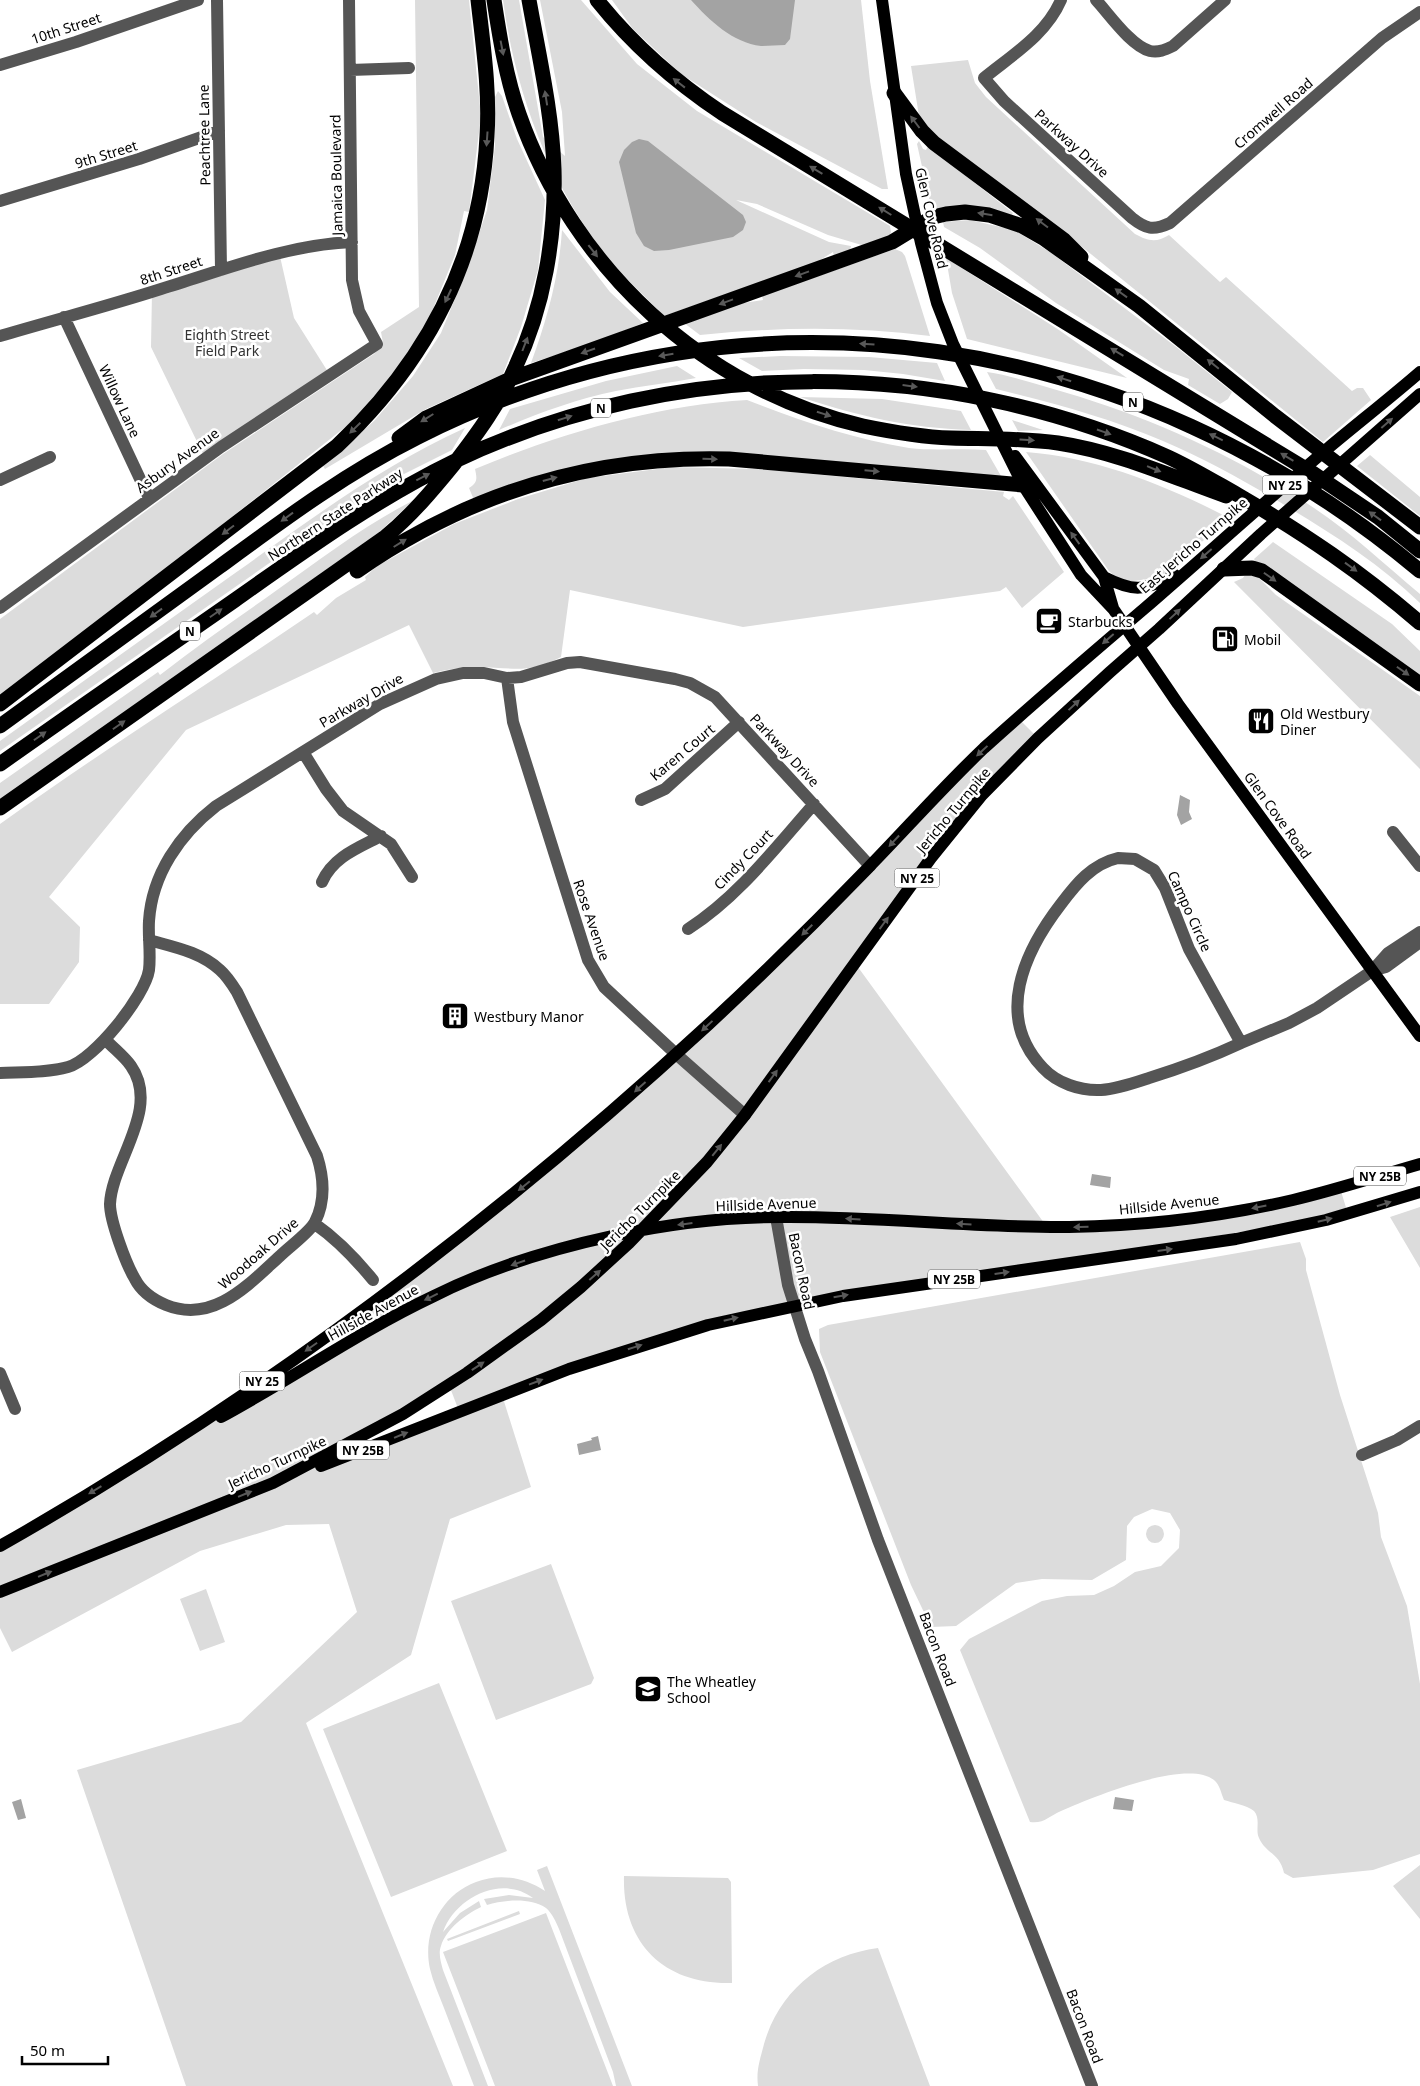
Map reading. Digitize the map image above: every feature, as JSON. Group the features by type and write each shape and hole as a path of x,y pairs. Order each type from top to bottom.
{"highway":[{"path":"0,704 337,446 374,410 417,353 439,314 457,275 471,233 482,187 488,112 486,70 478,0"},
{"path":"494,0 513,94 527,135 565,211 591,248 620,283 678,338 711,361 746,381 790,402 862,426 907,434 1057,443 1110,454 1218,489 1262,509 1311,539 1366,577 1420,623"},
{"path":"0,808 366,552 416,510 474,439 515,369 537,309 549,252 554,192 553,146 529,0"},
{"path":"597,0 639,48 687,89 722,114 1266,445 1357,503 1420,551"},
{"path":"894,93 927,136 1064,240 1103,280"},
{"path":"363,466 426,418 471,396 551,364 892,242 938,215 976,213 1001,218 1032,232 1103,280 1191,346 1293,430 1420,527"},
{"name":"Northern State Parkway","path":"0,726 292,513 363,466 451,421 544,385 595,370 700,350 749,345 834,343 916,348 1000,362 1055,376 1122,398 1184,422 1259,460 1348,516 1420,571"},
{"name":"Northern State Parkway","path":"0,764 311,546 380,501 456,461 519,434 602,408 686,391 760,383 826,381 886,384 931,389 1024,408 1071,421 1130,441 1190,467 1218,489"},
{"path":"196,670 262,637 369,563 406,539 441,520 492,498 568,474 647,461 708,459 766,462 1023,485"},
{"path":"1224,568 1252,568 1262,571 1420,684"}],"main road":[{"name":"Glen Cove Road","path":"882,0 894,93 917,227 943,319 968,376 997,430 1023,485 1081,575 1114,610 1178,704 1420,1036"},
{"name":"East Jericho Turnpike","path":"1124,625 1329,447 1420,372"},
{"name":"NY 25","path":"1139,646 1420,394"},
{"name":"Glen Cove Road","path":"997,430 1104,577 1114,610"},
{"path":"1104,577 1125,587 1140,589 1154,585 1190,568"},
{"name":"Jericho Turnpike","path":"0,1546 158,1453 340,1327 450,1245 539,1174 560,1154 604,1119 750,985 870,866 967,764 1124,625"},
{"name":"Jericho Turnpike","path":"0,1592 273,1483 403,1414 474,1369 541,1320 602,1268 654,1219 707,1162 745,1115 955,826 1020,756 1139,646"},
{"name":"Hillside Avenue","path":"158,1453 250,1401 360,1335 429,1298 476,1277 560,1249 639,1231 733,1219 776,1217 1027,1227 1136,1224 1182,1220 1272,1205 1340,1188 1420,1164"},
{"name":"NY 25B","path":"273,1483 368,1449 569,1368 700,1327 793,1305 894,1288 1236,1239 1326,1220 1420,1192"}],"street":[{"name":"10th Street","path":"0,65 76,42 198,0"},
{"name":"Peachtree Lane","path":"217,0 221,270"},
{"name":"Jamaica Boulevard","path":"349,0 354,294 363,320 377,344"},
{"name":"Parkway Drive","path":"1061,0 1048,23 1032,40 984,78 1004,101 1144,227"},
{"path":"1096,0 1140,47 1156,52 1173,46 1225,0"},
{"name":"Cromwell Road","path":"1144,227 1159,228 1170,223 1382,38 1420,12"},
{"path":"350,70 409,68"},
{"name":"9th Street","path":"0,201 139,159 219,132"},
{"name":"8th Street","path":"0,336 297,248 352,242"},
{"name":"Willow Lane","path":"64,317 150,498"},
{"name":"Asbury Avenue","path":"1,605 221,447 377,344"},
{"path":"0,480 50,457"},
{"name":"Parkway Drive","path":"0,1073 44,1071 68,1067 90,1054 105,1039 144,987 149,970 151,906 162,871 176,845 188,830 216,806 380,704 436,678 463,673 507,678 521,677 567,663 580,662 600,664 690,683 715,697 870,866"},
{"name":"Rose Avenue","path":"507,678 513,722 588,960 604,986 676,1054 745,1115"},
{"name":"Karen Court","path":"641,800 665,789 739,722"},
{"path":"303,752 326,790 342,811 391,844 412,877"},
{"name":"Cindy Court","path":"688,928 711,914 765,859 814,804"},
{"path":"1393,832 1420,866"},
{"path":"322,882 326,873 335,862 381,836"},
{"name":"Campo Circle","path":"1241,1043 1189,949 1165,888 1154,870 1136,860 1118,858 1104,861 1085,876 1044,926 1032,948 1023,972 1017,999 1018,1026 1024,1042 1033,1058 1048,1073 1077,1087 1101,1090 1126,1085 1193,1064 1289,1023 1317,1008 1372,971"},
{"path":"1372,971 1388,953 1420,932"},
{"name":"Woodoak Drive","path":"105,1039 131,1066 140,1090 139,1113 135,1129 113,1188 110,1205 112,1221 135,1280 145,1292 158,1302 176,1309 192,1311 207,1309 224,1302 249,1284 315,1224 322,1202 322,1174 317,1156 237,992 222,971 195,954 149,940"},
{"path":"1372,971 1386,967 1420,942"},
{"name":"Bacon Road","path":"776,1217 785,1272 793,1305 878,1540 1092,2086"},
{"path":"315,1224 333,1236 373,1280"},
{"path":"0,1373 14,1409"},
{"path":"1362,1455 1397,1440 1420,1426"}],"green space":[{"path":"415,0 469,0 481,116 469,212 464,211 455,255 428,321 399,368 349,424 136,593 0,696 0,619 223,454 374,354 383,343 381,332 419,307"},
{"path":"503,0 519,0 543,137 565,156 562,112 540,0 581,0 637,64 697,111 890,226 889,238 865,246 828,235 757,204 736,200 829,242 851,246 850,251 834,257 833,252 817,262 664,316 624,276 596,241 575,210 557,178 541,144 517,73"},
{"path":"612,0 861,0 870,81 888,189 882,189 756,122 681,74 633,29"},
{"path":"968,60 975,83 986,97 1135,234 1152,240 1169,235 1220,282 1226,277 1352,391 1357,388 1363,388 1371,400 1323,442 1081,246 931,134 919,116 911,66"},
{"path":"498,91 502,96 517,139 545,200 538,270 521,327 503,374 426,409 325,469 323,466 374,421 413,376 441,333 467,269 487,210 495,146 495,97"},
{"path":"919,141 923,149 926,150 928,146 1013,213 1012,215 933,209 917,144"},
{"path":"970,220 1014,230 1050,252 1175,346 1232,392 1228,399 1220,404 1188,385 1189,379 1164,370 1056,303 980,248 944,227 943,222"},
{"path":"562,230 610,292 643,323 591,344 531,363 551,298"},
{"path":"895,249 902,252 905,256 930,336 844,329 758,330 700,335 684,323 737,304 763,300 762,296"},
{"name":"Eighth Street Field Park","path":"279,252 294,318 330,375 205,458 151,347 152,292"},
{"path":"946,258 1059,330 1127,378 967,339 952,293"},
{"path":"781,356 869,357 937,363 945,381 864,370 804,369 762,371 739,358"},
{"path":"677,366 696,378 616,391 586,398 499,430 510,409 606,381"},
{"path":"987,372 1026,381 1119,410 1153,423 1252,470 1283,488 1342,528 1420,594 1420,603 1390,576 1342,541 1228,473 1180,448 1123,425 996,389"},
{"path":"800,397 882,399 961,411 971,430 926,427 884,420"},
{"path":"747,400 787,415 868,440 918,449 986,450 1001,476 676,455 474,500 469,488 476,480 475,469 574,433 608,423 678,408"},
{"path":"1012,420 1043,430 1018,431"},
{"path":"465,428 452,450 400,476 344,511 0,751 0,741 320,513 405,459"},
{"path":"1026,452 1054,455 1081,461 1134,476 1185,497 1235,521 1210,535 1151,584 1149,579 1132,581 1131,585 1119,580 1109,571"},
{"path":"1370,455 1420,497 1420,516 1357,466"},
{"path":"673,467 758,469 1004,492 1003,496 1009,500 1013,496 1064,572 1022,608 1006,587 1000,591 743,627 570,590 561,657 537,666 517,669 467,667 433,673 409,625 186,730 49,897 80,927 79,962 49,1004 0,1004 0,824 314,612 317,615 336,598 366,580 365,577 377,566 454,524 518,499 587,478"},
{"path":"414,500 377,534 0,800 0,783 158,672 160,675 203,642 344,542"},
{"path":"1273,542 1392,624 1420,651 1420,679 1258,565 1254,559"},
{"path":"1245,575 1257,576 1276,595 1420,696 1420,769 1234,582"},
{"path":"1018,718 1038,738 1020,756 855,963 1047,1227 1114,1226 1340,1188 1348,1214 762,1312 502,1395 531,1487 450,1519 411,1655 306,1723 453,2086 186,2086 77,1770 241,1722 357,1612 329,1524 286,1525 200,1551 12,1652 0,1628 0,1546 373,1328 365,1308 604,1119","holes":["449,1385 459,1411 278,1480"]},
{"path":"1420,1207 1420,1268 1390,1217"},
{"path":"1300,1242 1306,1259 1306,1270 1340,1395 1378,1513 1381,1537 1407,1606 1420,1684 1420,1854 1373,1870 1293,1878 1284,1873 1279,1861 1262,1843 1258,1835 1257,1817 1254,1811 1224,1800 1216,1782 1201,1774 1182,1774 1138,1782 1075,1805 1043,1821 1030,1822 960,1650 969,1639 1042,1601 1067,1596 1094,1595 1114,1586 1135,1572 1161,1566 1179,1548 1180,1530 1170,1513 1152,1509 1134,1517 1127,1526 1126,1560 1092,1580 1042,1579 1016,1583 956,1626 931,1627 911,1585 820,1352 819,1329 828,1325"},
{"path":"1155,1525 1161,1528 1164,1534 1161,1540 1155,1543 1149,1540 1146,1534 1149,1528"},
{"path":"551,1564 594,1678 591,1684 496,1720 451,1601"},
{"path":"206,1589 225,1642 200,1651 180,1599"},
{"path":"439,1683 507,1851 391,1897 323,1729"},
{"path":"1420,1865 1420,1919 1393,1886"},
{"path":"547,1866 632,2086 616,2086 613,2072 559,1929 550,1912 546,1908 532,1902 517,1900 487,1905 484,1899 509,1895 533,1898 520,1891 507,1888 494,1889 468,1900 449,1920 443,1932 460,1913 479,1901 481,1907 463,1918 452,1928 440,1949 443,1970 488,2086 474,2086 436,1988 430,1969 429,1942 437,1917 453,1896 476,1882 502,1877 529,1882 545,1891 537,1870"},
{"path":"624,1876 728,1878 731,1882 732,1983 708,1982 687,1977 668,1968 652,1956 640,1940 631,1922 625,1900"},
{"path":"519,1911 520,1914 448,1941 447,1939"},
{"path":"546,1913 613,2086 495,2086 443,1952"},
{"path":"878,1948 930,2086 758,2086 758,2070 764,2044 780,2008 792,1992 822,1967 858,1952"}],"shaded area":[{"path":"691,0 795,0 790,39 785,45 761,46 751,44 722,29"},
{"path":"639,139 648,141 743,215 746,222 743,230 733,237 669,250 654,251 644,246 636,233 619,162 624,150 632,142"},
{"path":"1180,795 1190,800 1189,812 1192,819 1181,825 1177,815"},
{"path":"1092,1174 1111,1177 1110,1188 1090,1185"},
{"path":"598,1436 601,1450 579,1455 577,1444 592,1440 591,1438"},
{"path":"1115,1797 1134,1800 1132,1811 1113,1809"},
{"path":"21,1799 26,1818 18,1820 12,1802"}],"place":[{"name":"Starbucks","path":"1049,621"},
{"name":"Mobil","path":"1225,639"},
{"name":"Old Westbury Diner","path":"1261,721"},
{"name":"Westbury Manor","path":"455,1016"},
{"name":"The Wheatley School","path":"648,1689"}]}
